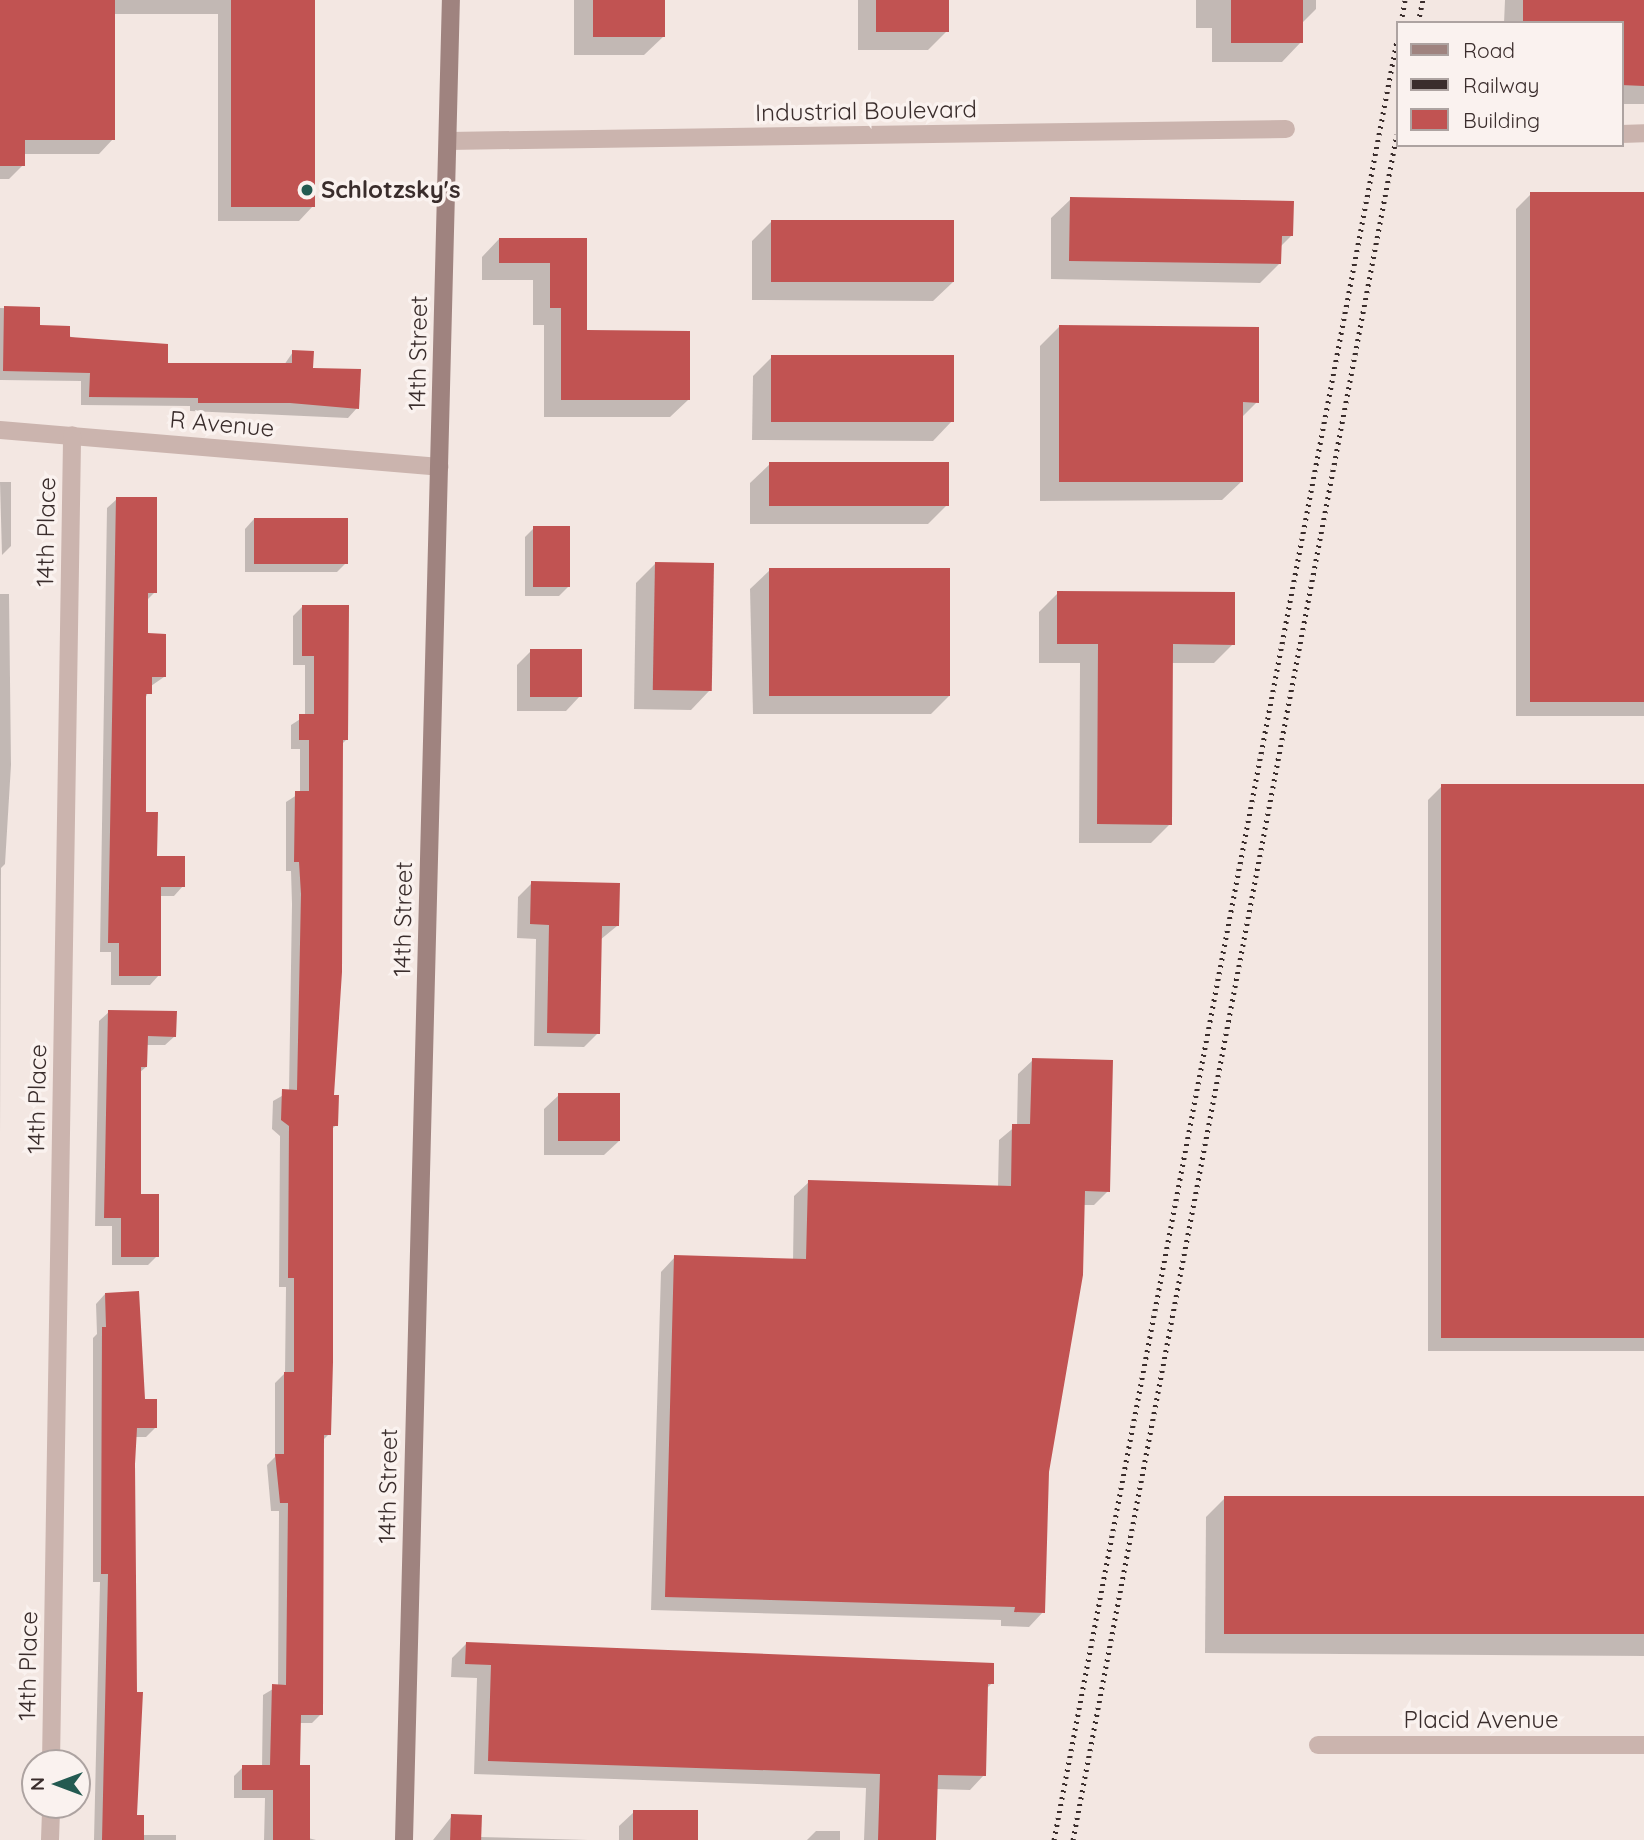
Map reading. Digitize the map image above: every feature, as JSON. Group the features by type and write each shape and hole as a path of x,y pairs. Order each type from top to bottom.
{"main road":[{"name":"14th Street","path":"404,1840 451,0"}],"street":[{"name":"Industrial Boulevard","path":"448,141 1286,129"},
{"path":"1623,134 1644,134"},
{"name":"R Avenue","path":"0,430 439,467"},
{"name":"14th Place","path":"51,1749 72,435"},
{"name":"Placid Avenue","path":"1318,1745 1644,1745"},
{"path":"50,1840 51,1819"}],"building":[{"path":"0,0 115,0 115,140 25,140 25,166 0,166"},
{"path":"231,0 315,0 315,207 231,207"},
{"path":"593,0 665,0 665,37 593,37"},
{"path":"876,0 949,0 949,32 876,32"},
{"path":"1231,0 1303,0 1303,43 1231,43"},
{"path":"1523,0 1644,0 1644,86 1623,85 1623,21 1523,21"},
{"path":"1530,192 1644,192 1644,702 1530,702"},
{"path":"1070,197 1294,201 1293,236 1282,236 1281,264 1069,261"},
{"path":"771,220 954,220 954,282 771,282"},
{"path":"499,238 587,238 587,330 690,331 690,400 561,400 561,308 550,308 550,263 499,263"},
{"path":"4,306 40,307 40,325 70,326 70,337 168,344 168,363 292,363 292,350 314,351 313,368 361,369 359,409 290,403 198,403 198,398 89,397 90,373 3,371"},
{"path":"1059,325 1259,327 1259,403 1243,402 1243,482 1059,482"},
{"path":"771,355 954,355 954,422 771,422"},
{"path":"769,462 949,462 949,506 769,506"},
{"path":"116,497 157,497 157,593 148,593 148,633 166,634 166,677 152,677 152,694 146,694 146,812 158,812 157,856 185,856 185,887 161,887 161,976 119,976 119,943 108,943"},
{"path":"254,518 348,518 348,564 254,564"},
{"path":"533,526 570,526 570,587 533,587"},
{"path":"655,562 714,563 712,691 653,690"},
{"path":"769,568 950,568 950,696 769,696"},
{"path":"1057,591 1235,592 1235,645 1173,644 1172,825 1097,824 1098,644 1057,644"},
{"path":"302,605 349,605 348,740 343,740 342,972 334,1095 339,1095 338,1126 333,1126 331,1435 324,1435 323,1715 301,1715 300,1765 310,1765 310,1840 273,1840 273,1790 242,1790 242,1765 270,1765 272,1684 286,1685 288,1503 280,1503 275,1454 284,1454 284,1372 294,1372 294,1278 288,1278 289,1126 281,1120 282,1089 297,1090 301,894 299,862 294,862 295,791 309,791 309,740 299,740 299,714 314,714 314,656 302,656"},
{"path":"530,649 582,649 582,697 530,697"},
{"path":"1441,784 1644,784 1644,1338 1441,1338"},
{"path":"531,881 620,883 619,926 602,926 600,1034 547,1033 549,925 530,924"},
{"path":"108,1010 177,1011 176,1037 148,1036 147,1067 141,1067 141,1194 159,1194 159,1257 121,1257 121,1218 104,1218"},
{"path":"1032,1058 1113,1060 1110,1192 1085,1191 1083,1275 1049,1472 1045,1613 1014,1612 1015,1607 665,1597 674,1255 806,1259 808,1180 1011,1186 1012,1124 1030,1124"},
{"path":"558,1093 620,1093 620,1141 558,1141"},
{"path":"139,1291 145,1399 157,1399 157,1428 137,1428 135,1464 137,1692 143,1692 137,1815 144,1815 144,1840 102,1840 108,1574 101,1574 102,1327 106,1327 105,1293"},
{"path":"1224,1496 1644,1496 1644,1634 1224,1634"},
{"path":"466,1642 994,1663 994,1684 988,1684 986,1776 938,1775 936,1840 878,1840 880,1774 488,1761 491,1665 465,1664"},
{"path":"633,1810 698,1810 698,1840 633,1840"},
{"path":"451,1814 482,1815 481,1840 450,1840"}],"railway":[{"path":"1401,21 1405,0"},
{"path":"1418,21 1423,0"},
{"path":"1054,1840 1396,45"},
{"path":"1073,1840 1396,139"}],"place":[{"name":"Schlotzsky's","path":"307,190"}]}
